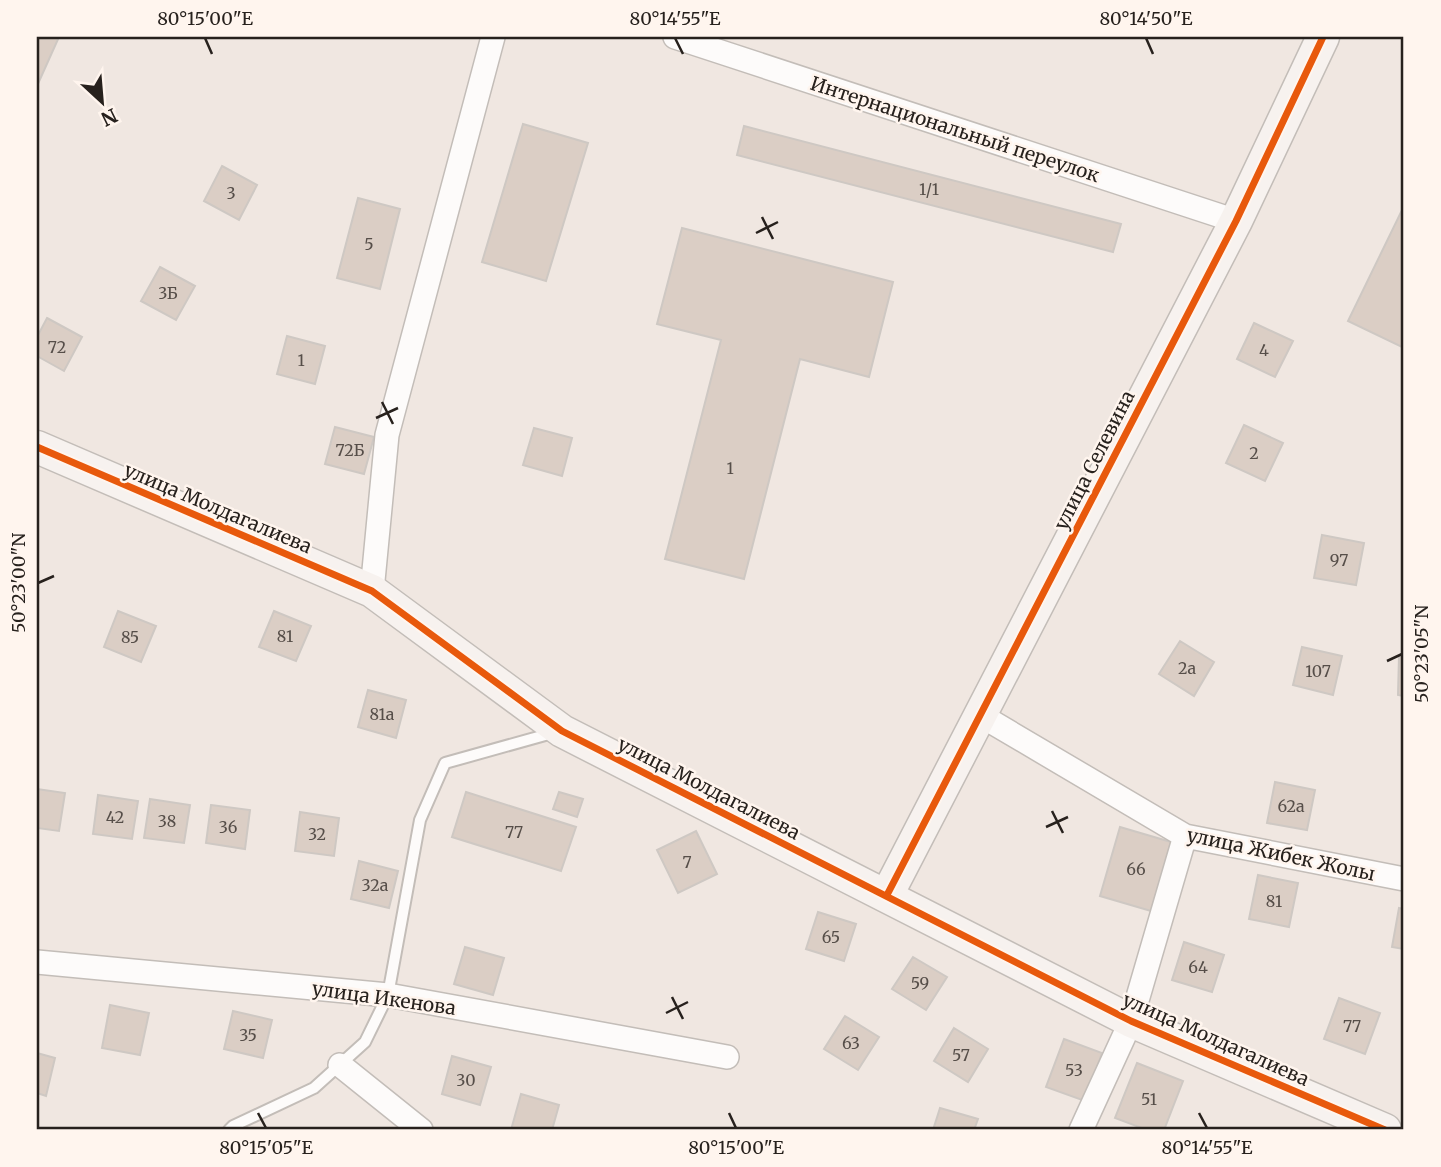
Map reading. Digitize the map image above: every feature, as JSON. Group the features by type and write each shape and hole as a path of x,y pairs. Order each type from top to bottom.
{"street":[{"path":"372,591 387,435 493,37"},
{"name":"Интернациональный переулок","path":"675,37 710,42 1236,221"},
{"name":"улица Селевина","path":"887,895 1236,221 1323,37"},
{"name":"улица Молдагалиева","path":"37,447 372,591 562,731 1131,1021 1385,1130"},
{"name":"улица Жибек Жолы","path":"980,715 1185,836 1404,879"},
{"path":"1081,1130 1131,1021 1185,836"},
{"name":"улица Икенова","path":"37,962 388,995 727,1057"},
{"path":"340,1065 421,1130"}],"lane":[{"path":"229,1130 314,1088 365,1042 388,995 420,820 445,763 562,731"}],"building":[{"path":"37,37 59,37 37,86"},
{"path":"523,124 588,143 546,281 482,262"},
{"path":"744,126 1121,224 1113,252 737,155"},
{"path":"222,166 257,185 239,220 204,201"},
{"path":"358,198 400,209 380,289 337,278"},
{"path":"1404,206 1404,348 1348,321"},
{"path":"682,228 893,282 869,377 800,359 744,579 665,559 721,340 657,324"},
{"path":"160,267 195,286 176,320 141,301"},
{"path":"47,318 82,337 64,371 37,356 37,337"},
{"path":"1254,323 1293,341 1275,377 1237,359"},
{"path":"287,336 325,346 315,384 277,374"},
{"path":"1244,425 1283,443 1265,481 1226,463"},
{"path":"335,427 374,437 364,474 325,464"},
{"path":"534,428 572,438 562,476 523,465"},
{"path":"1322,535 1364,543 1356,585 1314,578"},
{"path":"118,611 156,626 141,662 104,647"},
{"path":"274,611 311,626 296,661 259,647"},
{"path":"1180,641 1214,662 1194,696 1159,674"},
{"path":"1302,647 1342,656 1333,695 1293,685"},
{"path":"1399,656 1404,656 1404,696 1398,695"},
{"path":"368,690 406,700 396,738 358,727"},
{"path":"1275,782 1315,790 1307,830 1267,823"},
{"path":"37,789 65,793 59,831 37,828"},
{"path":"466,792 576,827 561,871 452,837"},
{"path":"559,792 583,799 577,817 553,809"},
{"path":"98,795 138,801 132,839 93,834"},
{"path":"150,799 190,805 184,843 144,838"},
{"path":"211,805 250,810 245,849 206,843"},
{"path":"300,812 339,818 334,856 295,851"},
{"path":"1120,827 1171,842 1151,911 1100,896"},
{"path":"696,831 717,874 678,893 657,850"},
{"path":"359,861 398,871 389,908 351,899"},
{"path":"1258,875 1298,883 1289,927 1249,919"},
{"path":"1399,908 1404,909 1404,949 1392,947"},
{"path":"818,912 856,924 844,961 806,949"},
{"path":"1184,942 1224,955 1212,992 1172,980"},
{"path":"465,947 504,958 493,995 454,984"},
{"path":"913,957 947,977 926,1010 892,989"},
{"path":"1339,998 1380,1013 1365,1054 1324,1039"},
{"path":"110,1005 149,1013 140,1055 102,1048"},
{"path":"233,1011 272,1020 263,1058 224,1049"},
{"path":"845,1016 879,1037 858,1070 824,1049"},
{"path":"954,1028 988,1049 968,1082 934,1061"},
{"path":"1064,1039 1102,1053 1085,1101 1046,1087"},
{"path":"37,1053 55,1058 46,1096 37,1093"},
{"path":"452,1056 491,1067 480,1105 442,1094"},
{"path":"1137,1063 1183,1081 1164,1130 1147,1130 1115,1118"},
{"path":"521,1094 559,1105 552,1130 511,1130"},
{"path":"940,1108 978,1119 974,1130 933,1130"}],"cycle path":[{"path":"887,895 1236,221 1323,37"},
{"path":"37,447 372,591 562,731 1131,1021 1385,1130"}]}
